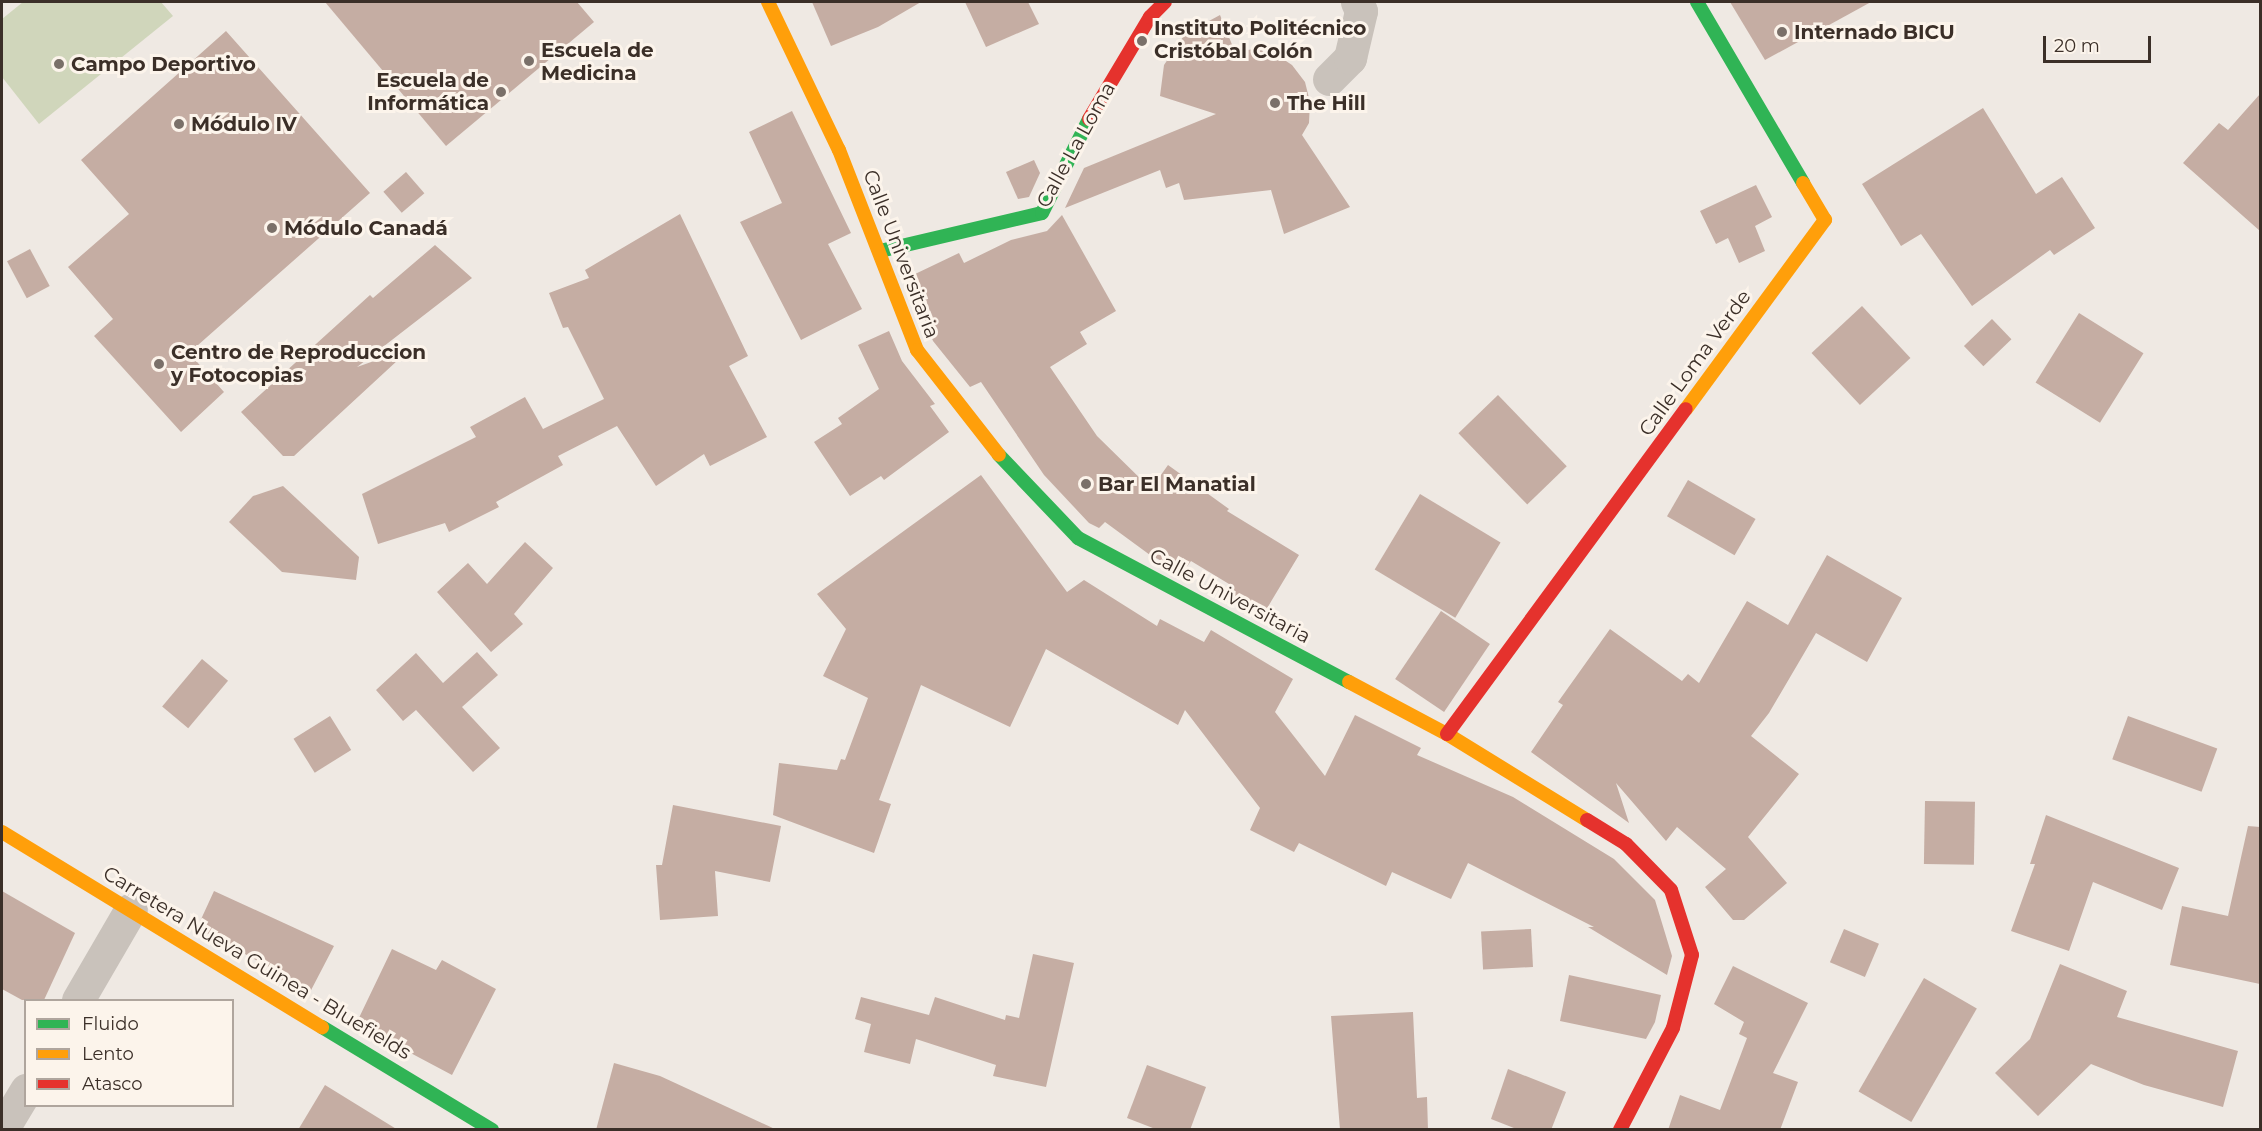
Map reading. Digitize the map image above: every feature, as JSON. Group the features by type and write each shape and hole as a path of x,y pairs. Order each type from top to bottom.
{"main road":[{"name":"Calle Universitaria","path":"768,2 839,150 917,350 998,454 1078,538 1446,734 1626,844 1671,890 1692,954 1673,1028 1620,1130"},
{"name":"Calle La Loma","path":"880,251 1042,213 1079,135 1150,17 1165,2"},
{"name":"Calle Loma Verde","path":"1446,734 1825,220 1697,2"},
{"name":"Carretera Nueva Guinea - Bluefields","path":"2,832 492,1130"}],"street":[{"path":"1329,79 1350,58 1361,11 1357,2"},
{"path":"79,999 131,909"},
{"path":"2,1130 24,1093"}],"green space":[{"name":"Campo Deportivo","path":"23,2 161,2 173,16 39,124 2,77 2,19"}],"building":[{"path":"325,2 577,2 594,22 446,146"},
{"path":"812,2 921,2 878,27 831,46"},
{"path":"965,2 1028,2 1039,24 986,47"},
{"name":"Internado BICU","path":"1730,2 1871,2 1765,60"},
{"path":"1220,15 1235,52 1254,49 1274,53 1292,65 1305,82 1310,102 1309,123 1302,135 1350,207 1284,234 1271,190 1184,200 1179,183 1166,188 1160,170 1065,208 1084,168 1216,114 1160,96 1164,65 1185,34"},
{"path":"226,31 370,193 189,353 224,392 181,432 94,336 113,319 68,267 129,214 81,160"},
{"path":"2260,94 2260,231 2183,163 2219,123 2228,130"},
{"path":"1983,108 2036,194 2062,177 2095,228 2054,255 2050,250 1972,306 1921,234 1901,246 1862,184"},
{"path":"792,111 851,233 828,244 862,309 801,340 740,222 782,203 749,132"},
{"path":"1034,160 1040,173 1029,197 1018,199 1006,172"},
{"path":"406,172 424,193 402,213 383,192"},
{"path":"1756,185 1772,217 1755,226 1765,251 1739,263 1728,238 1716,244 1700,211"},
{"path":"680,214 748,356 729,366 767,437 710,466 704,454 656,486 617,426 558,456 563,465 496,502 499,507 449,532 445,523 378,544 362,494 476,437 470,427 525,397 543,429 604,399 568,327 563,328 549,293 589,278 585,270"},
{"path":"1062,215 1116,311 1080,332 1087,344 1050,367 1097,436 1151,489 1168,465 1229,509 1227,511 1299,555 1263,615 1229,597 1234,587 1191,561 1183,572 1150,555 1105,522 1099,528 1089,523 1044,475 981,382 970,387 933,341 923,315 930,311 913,275 959,253 964,263 1011,240 1047,231"},
{"path":"435,245 472,278 357,367 411,348 294,456 283,456 241,412 370,295 373,298"},
{"path":"30,249 50,286 27,298 7,261"},
{"path":"1862,306 1910,358 1860,405 1812,353"},
{"path":"2079,313 2143,353 2100,423 2036,383"},
{"path":"1992,319 2011,339 1983,366 1964,346"},
{"path":"889,331 902,361 935,404 930,406 949,432 884,480 881,476 850,496 814,442 842,424 838,418 879,389 858,345"},
{"path":"1498,395 1567,466 1527,504 1458,433"},
{"path":"981,475 1067,592 1084,580 1157,626 1160,619 1204,642 1211,630 1293,679 1275,712 1325,776 1355,715 1421,748 1417,755 1513,797 1614,859 1655,900 1672,956 1667,975 1588,927 1594,927 1468,863 1451,899 1392,872 1386,886 1299,843 1294,852 1250,830 1260,808 1185,710 1178,725 1046,649 1010,727 921,685 879,800 891,804 874,853 773,815 779,763 837,770 841,759 845,760 868,698 823,676 846,629 817,594"},
{"path":"1688,480 1756,519 1735,555 1667,516"},
{"path":"283,486 359,557 356,580 282,572 229,522 253,496"},
{"path":"1420,494 1501,542 1455,618 1375,569"},
{"path":"525,542 553,568 514,614 523,624 491,652 437,592 468,563 487,584"},
{"path":"1827,555 1902,598 1867,662 1816,633 1769,713 1751,736 1799,774 1748,837 1787,883 1744,920 1733,920 1705,887 1726,869 1677,827 1666,841 1616,783 1629,823 1531,752 1563,705 1558,702 1610,629 1682,681 1688,674 1699,683 1747,601 1788,625"},
{"path":"1441,611 1490,644 1444,712 1395,679"},
{"path":"477,652 498,675 462,707 500,748 473,772 416,710 403,721 376,690 416,653 443,683"},
{"path":"202,659 228,681 188,728 162,706"},
{"path":"330,716 351,750 315,773 294,739"},
{"path":"2128,716 2217,748 2202,792 2112,759"},
{"path":"1925,801 1975,802 1974,865 1924,864"},
{"path":"673,805 781,826 770,882 715,871 718,916 660,920 656,865 662,865"},
{"path":"2046,815 2179,868 2162,910 2093,882 2069,951 2011,931 2035,864 2030,864"},
{"path":"2248,826 2260,827 2260,984 2170,965 2182,906 2228,916"},
{"path":"2,891 75,933 44,999 22,1000 2,989"},
{"path":"214,891 334,946 308,996 273,975 276,971 197,928"},
{"path":"1531,929 1533,967 1483,970 1481,932"},
{"path":"1844,929 1879,944 1865,977 1830,962"},
{"path":"392,949 436,970 442,960 496,989 452,1075 356,1024"},
{"path":"1033,954 1074,963 1046,1087 993,1076 996,1065 916,1039 910,1064 864,1052 871,1024 855,1019 861,997 929,1015 935,997 1005,1020 1006,1015 1019,1018"},
{"path":"2060,964 2127,991 2117,1017 2238,1051 2223,1107 2144,1085 2091,1064 2038,1116 1995,1073 2030,1039"},
{"path":"1733,966 1808,1003 1773,1073 1798,1082 1780,1130 1668,1130 1680,1095 1720,1110 1747,1038 1739,1034 1744,1022 1714,1004"},
{"path":"1569,975 1661,995 1655,1022 1646,1039 1560,1021"},
{"path":"1924,978 1977,1008 1911,1122 1859,1091"},
{"path":"1413,1012 1417,1098 1427,1097 1428,1130 1340,1130 1331,1016"},
{"path":"614,1063 660,1076 777,1130 596,1130"},
{"path":"1147,1065 1206,1087 1190,1130 1158,1130 1127,1118"},
{"path":"1508,1069 1566,1092 1551,1130 1519,1130 1491,1119"},
{"path":"325,1085 398,1130 298,1130"}],"traffic: fast":[{"path":"1697,2 1803,183"},
{"path":"880,251 1042,213 1089,119"},
{"path":"999,455 1078,538 1349,682"},
{"path":"322,1027 492,1130"}],"traffic: slow":[{"path":"768,2 839,150 917,350 999,455"},
{"path":"1686,409 1825,220 1803,183"},
{"path":"1349,682 1447,734 1587,820"},
{"path":"2,832 322,1027"}],"traffic: jam":[{"path":"1089,119 1150,17 1165,2"},
{"path":"1447,734 1686,409"},
{"path":"1587,820 1626,844 1671,890 1692,955 1673,1028 1620,1130"}],"place":[{"name":"Internado BICU","path":"1782,32"},
{"name":"Instituto Politécnico Cristóbal Colón","path":"1142,41"},
{"name":"Escuela de Medicina","path":"529,61"},
{"name":"Campo Deportivo","path":"59,64"},
{"name":"Escuela de Informática","path":"501,92"},
{"name":"The Hill","path":"1275,103"},
{"name":"Módulo IV","path":"179,124"},
{"name":"Módulo Canadá","path":"272,228"},
{"name":"Centro de Reproduccion y Fotocopias","path":"159,364"},
{"name":"Bar El Manatial","path":"1086,484"}]}
